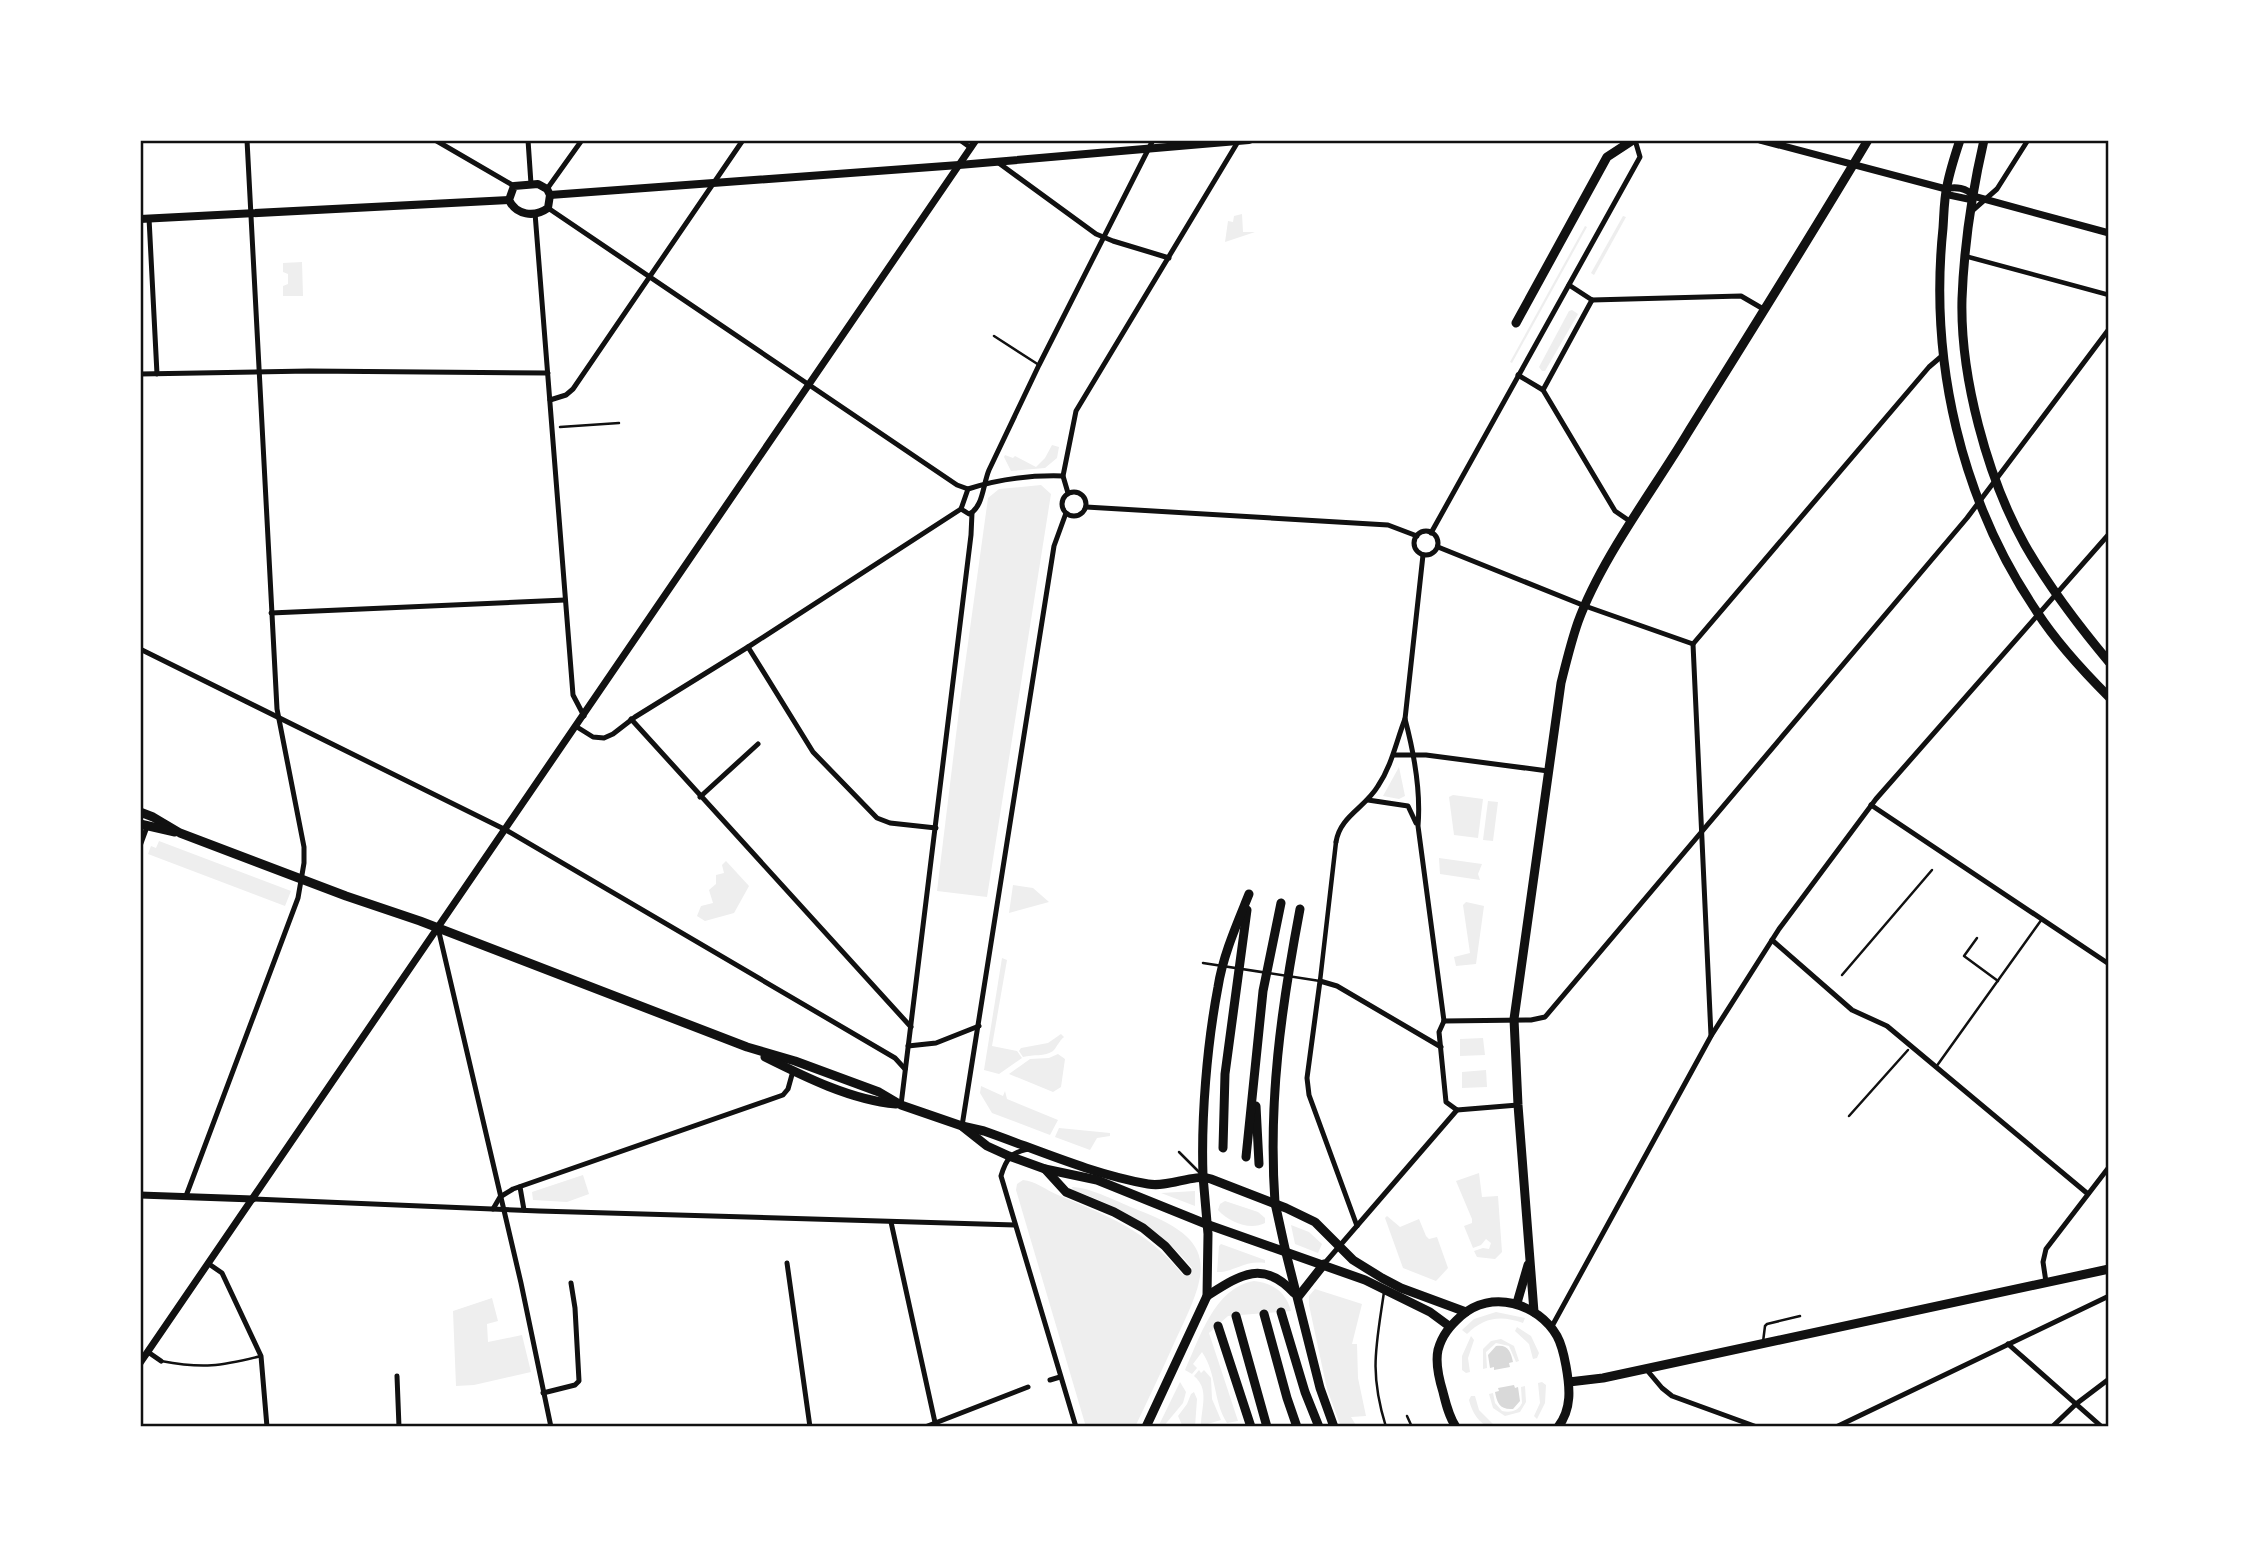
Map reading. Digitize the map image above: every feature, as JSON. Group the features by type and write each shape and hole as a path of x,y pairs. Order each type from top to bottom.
{"main road":[{"path":"549,192 960,165 1249,140"},
{"path":"1516,323 1607,157 1634,140"},
{"path":"1534,1312 1514,1019 1561,683 1571,645 1585,606 1631,522 1868,140"},
{"path":"1960,140 1946,189 1939,303 1942,355 1957,435 1979,504 2004,556 2038,615 2109,697"},
{"path":"1984,140 1970,213 1962,301 1970,384 1978,421 1997,481 2025,544 2056,595 2109,662"},
{"path":"543,185 549,192 548,208 535,213 517,211 509,200 514,186 543,185"},
{"path":"144,218 509,200"},
{"path":"140,812 180,833"},
{"path":"144,825 180,833 438,928 794,1066 879,1092 901,1105 962,1126 984,1131 1125,1180 1160,1186 1203,1176 1275,1203 1315,1222 1353,1260 1382,1278 1401,1288 1466,1312"},
{"path":"1146,1427 1207,1296 1209,1259 1203,1176 1203,1129 1218,985 1249,894 1225,1074 1223,1148"},
{"path":"1246,1157 1263,991 1281,903"},
{"path":"1300,909 1284,994 1274,1079 1271,1139 1275,1203 1320,1388 1334,1427"},
{"path":"1254,1076 1259,1164"},
{"path":"962,1126 987,1146 1009,1156 1045,1169 1097,1180 1206,1224 1324,1264 1430,1312 1449,1326"},
{"path":"1045,1169 1066,1192 1114,1212 1143,1228 1166,1245 1187,1271"},
{"path":"1298,1297 1324,1264"},
{"path":"1517,1303 1529,1264"},
{"path":"1569,1382 2109,1269"},
{"path":"1207,1296 1248,1273 1267,1274 1284,1282 1298,1297"},
{"path":"1456,1427 1446,1405 1437,1363 1438,1351 1449,1326 1466,1312 1489,1302 1517,1303 1534,1312 1551,1328 1562,1347 1570,1397 1558,1427"},
{"path":"1281,1312 1305,1392 1319,1427"},
{"path":"1264,1314 1279,1373 1297,1427"},
{"path":"1236,1315 1268,1427"},
{"path":"1218,1326 1251,1427"}],"street":[{"path":"186,1196 298,898 304,847 278,719 247,140"},
{"path":"435,140 514,186"},
{"path":"528,140 531,184"},
{"path":"549,192 582,140"},
{"path":"550,400 566,395 573,389 743,140"},
{"path":"960,140 971,148"},
{"path":"140,1363 976,140"},
{"path":"901,1105 972,513 979,506 983,484 1039,365 1153,140"},
{"path":"962,1126 1054,546 1066,513 1062,503 1068,493 1063,477 1076,411 1239,140"},
{"path":"1431,533 1640,157 1634,140"},
{"path":"1760,140 1946,189 1949,195 1968,199 1973,196 2109,233"},
{"path":"1970,213 1997,189 2028,140"},
{"path":"996,161 1104,238 1169,258"},
{"path":"548,208 957,485 968,489 1002,479 1063,477"},
{"path":"535,213 573,695 584,716"},
{"path":"144,218 157,374"},
{"path":"1965,256 2109,295"},
{"path":"1569,285 1592,300 1741,296 1765,310"},
{"path":"1543,390 1592,300"},
{"path":"1444,1021 1545,1017 1979,504 2109,329"},
{"path":"1710,1036 1693,644 1928,367 1942,355"},
{"path":"140,374 320,371 548,373"},
{"path":"1518,375 1543,390 1615,512 1631,522"},
{"path":"577,727 593,737 604,738 961,509 968,489"},
{"path":"1066,513 1078,516 1086,507 1086,499 1080,492 1068,493"},
{"path":"1086,507 1388,525 1417,536 1425,532 1431,533 1436,537 1438,547"},
{"path":"961,509 972,513"},
{"path":"1551,1328 1710,1036 1772,940 1871,805 2109,534"},
{"path":"1417,536 1415,547 1423,555 1430,555 1438,547"},
{"path":"1438,547 1585,606 1693,644"},
{"path":"1357,1226 1309,1095 1307,1078 1336,842 1342,823 1368,800 1384,777 1405,719 1423,555"},
{"path":"271,613 565,600"},
{"path":"748,647 813,752 877,818 890,823 936,828"},
{"path":"140,649 506,830 895,1058 905,1069"},
{"path":"631,719 911,1027"},
{"path":"1405,719 1412,754 1419,809 1418,826 1444,1021 1439,1032 1446,1102 1457,1110 1518,1105"},
{"path":"700,797 758,744"},
{"path":"1394,755 1412,754 1548,771"},
{"path":"1368,800 1408,806 1418,826"},
{"path":"1871,805 2109,964"},
{"path":"140,846 144,825"},
{"path":"438,928 551,1427"},
{"path":"1772,940 1852,1010 1888,1026 2088,1194"},
{"path":"1320,981 1337,986 1441,1047"},
{"path":"908,1046 936,1043 979,1026"},
{"path":"493,1209 500,1197 520,1186 783,1096 794,1066"},
{"path":"1324,1264 1457,1110"},
{"path":"1032,1149 1014,1152 1009,1156 1002,1176 1076,1427"},
{"path":"2046,1282 2043,1262 2046,1248 2109,1167"},
{"path":"520,1186 524,1210"},
{"path":"140,1195 1015,1226"},
{"path":"891,1223 935,1425"},
{"path":"787,1263 810,1427"},
{"path":"209,1264 222,1273 261,1356 267,1427"},
{"path":"543,1393 575,1385 579,1381 571,1283"},
{"path":"1836,1427 2109,1296"},
{"path":"2008,1344 2102,1427"},
{"path":"148,1352 162,1361"},
{"path":"1646,1368 1661,1388 1672,1395 1757,1427"},
{"path":"397,1376 399,1427"},
{"path":"1050,1380 1060,1377"},
{"path":"2052,1427 2076,1404 2109,1379"},
{"path":"925,1427 1028,1387"}],"lane":[{"path":"994,336 1039,365"},
{"path":"560,427 619,423"},
{"path":"1842,975 1932,870"},
{"path":"1936,1068 2042,919"},
{"path":"1977,938 1964,956 1998,981"},
{"path":"1203,963 1320,981"},
{"path":"1849,1116 1908,1050"},
{"path":"1179,1152 1203,1176"},
{"path":"1382,1278 1384,1290 1374,1370 1377,1399 1386,1427"},
{"path":"1763,1343 1767,1324 1800,1317"},
{"path":"162,1361 193,1366 220,1366 261,1356"},
{"path":"1407,1416 1412,1427"}],"shaded area":[{"path":"1242,214 1243,232 1255,232 1225,242 1228,221 1233,222 1234,216"},
{"path":"1623,216 1626,217 1594,275 1591,273"},
{"path":"1585,226 1587,227 1512,363 1510,362"},
{"path":"302,262 303,296 283,296 283,286 288,284 288,274 283,272 283,263"},
{"path":"1572,310 1578,314 1545,371 1542,371 1539,367"},
{"path":"1052,445 1059,447 1057,458 1045,468 1011,471 1004,457 1015,456 1036,467"},
{"path":"1041,485 1051,494 987,897 937,891 988,498 999,489"},
{"path":"1399,767 1405,796 1399,799 1383,796"},
{"path":"1453,795 1483,799 1478,838 1454,835 1449,797"},
{"path":"1488,801 1498,802 1493,841 1483,840"},
{"path":"159,841 291,891 285,906 148,854 151,846 156,848"},
{"path":"1439,858 1482,864 1478,874 1480,880 1440,874"},
{"path":"726,861 749,886 734,913 705,921 697,916 701,906 713,903 709,890 716,884 716,875 724,873 722,865"},
{"path":"1013,885 1033,888 1049,902 1009,913"},
{"path":"1466,902 1484,906 1476,964 1456,966 1454,957 1470,953 1463,905"},
{"path":"1002,958 1007,960 992,1046 1017,1051 1022,1058 999,1074 984,1070"},
{"path":"1061,1034 1064,1037 1050,1053 1023,1057 1019,1051 1021,1048 1048,1043"},
{"path":"1483,1038 1485,1055 1460,1056 1460,1039"},
{"path":"1058,1054 1065,1059 1061,1087 1053,1092 1009,1074 1030,1059 1049,1058"},
{"path":"1486,1070 1487,1087 1462,1088 1462,1072"},
{"path":"981,1086 1003,1096 1005,1091 1007,1099 1058,1120 1050,1135 992,1113 980,1093"},
{"path":"1059,1128 1110,1133 1110,1136 1097,1138 1090,1150 1055,1137"},
{"path":"1479,1173 1482,1197 1498,1196 1502,1252 1495,1259 1477,1257 1474,1251 1489,1249 1491,1243 1486,1239 1473,1248 1464,1226 1472,1223 1472,1219 1456,1181"},
{"path":"583,1175 589,1194 567,1202 533,1200 532,1192"},
{"path":"1023,1180 1126,1226 1156,1247 1183,1275 1192,1268 1166,1241 1138,1220 1073,1190 1072,1187 1096,1192 1165,1222 1195,1246 1200,1260 1196,1294 1135,1427 1086,1427 1016,1190 1017,1184"},
{"path":"1195,1191 1195,1206 1161,1193"},
{"path":"1225,1201 1258,1212 1265,1218 1265,1223 1246,1226 1228,1218 1218,1210 1220,1204"},
{"path":"1387,1216 1400,1227 1419,1219 1429,1239 1437,1237 1448,1268 1436,1281 1403,1268 1385,1218"},
{"path":"1291,1225 1309,1232 1322,1244 1318,1253 1295,1244"},
{"path":"1221,1244 1265,1260 1265,1263 1251,1263 1217,1272"},
{"path":"1254,1281 1278,1290 1291,1311 1228,1316 1209,1333 1238,1421 1227,1423 1202,1352 1193,1364 1197,1368 1192,1374 1185,1370 1210,1316 1219,1304 1228,1293"},
{"path":"1315,1289 1362,1304 1352,1344 1357,1344 1358,1378 1366,1416 1351,1417 1357,1427 1341,1427 1327,1389 1309,1305 1309,1296"},
{"path":"492,1298 498,1321 487,1324 488,1342 522,1335 531,1372 474,1385 456,1386 453,1311"},
{"path":"1496,1312 1525,1318 1523,1323 1493,1319 1473,1328 1467,1334 1462,1330 1474,1319"},
{"path":"1517,1327 1531,1336 1539,1353 1537,1358 1533,1359 1529,1344 1515,1331"},
{"path":"1471,1336 1474,1340 1468,1358 1470,1372 1466,1373 1462,1370 1462,1356"},
{"path":"1501,1339 1514,1346 1519,1361 1516,1362 1509,1346 1496,1343 1486,1352 1487,1368 1483,1369 1483,1349 1491,1341"},
{"path":"1496,1346 1503,1346 1508,1350 1513,1362 1509,1363 1510,1367 1494,1370 1494,1367 1490,1368 1488,1355"},
{"path":"1199,1370 1201,1373 1204,1370 1211,1378 1212,1399 1221,1420 1201,1426 1204,1399 1202,1387 1194,1376"},
{"path":"1180,1382 1186,1392 1183,1403 1163,1427 1158,1427"},
{"path":"1538,1383 1546,1385 1545,1403 1537,1419 1534,1416 1540,1403"},
{"path":"1514,1385 1515,1388 1518,1387 1520,1401 1513,1409 1502,1407 1495,1392 1499,1391 1498,1388"},
{"path":"1525,1386 1526,1402 1520,1412 1505,1416 1493,1408 1489,1394 1493,1393 1495,1403 1502,1411 1516,1410 1522,1403 1521,1387"},
{"path":"1194,1392 1197,1399 1195,1427 1183,1427 1178,1416"},
{"path":"1471,1396 1475,1396 1479,1410 1493,1424 1492,1427 1483,1424 1477,1417 1469,1400"}]}
